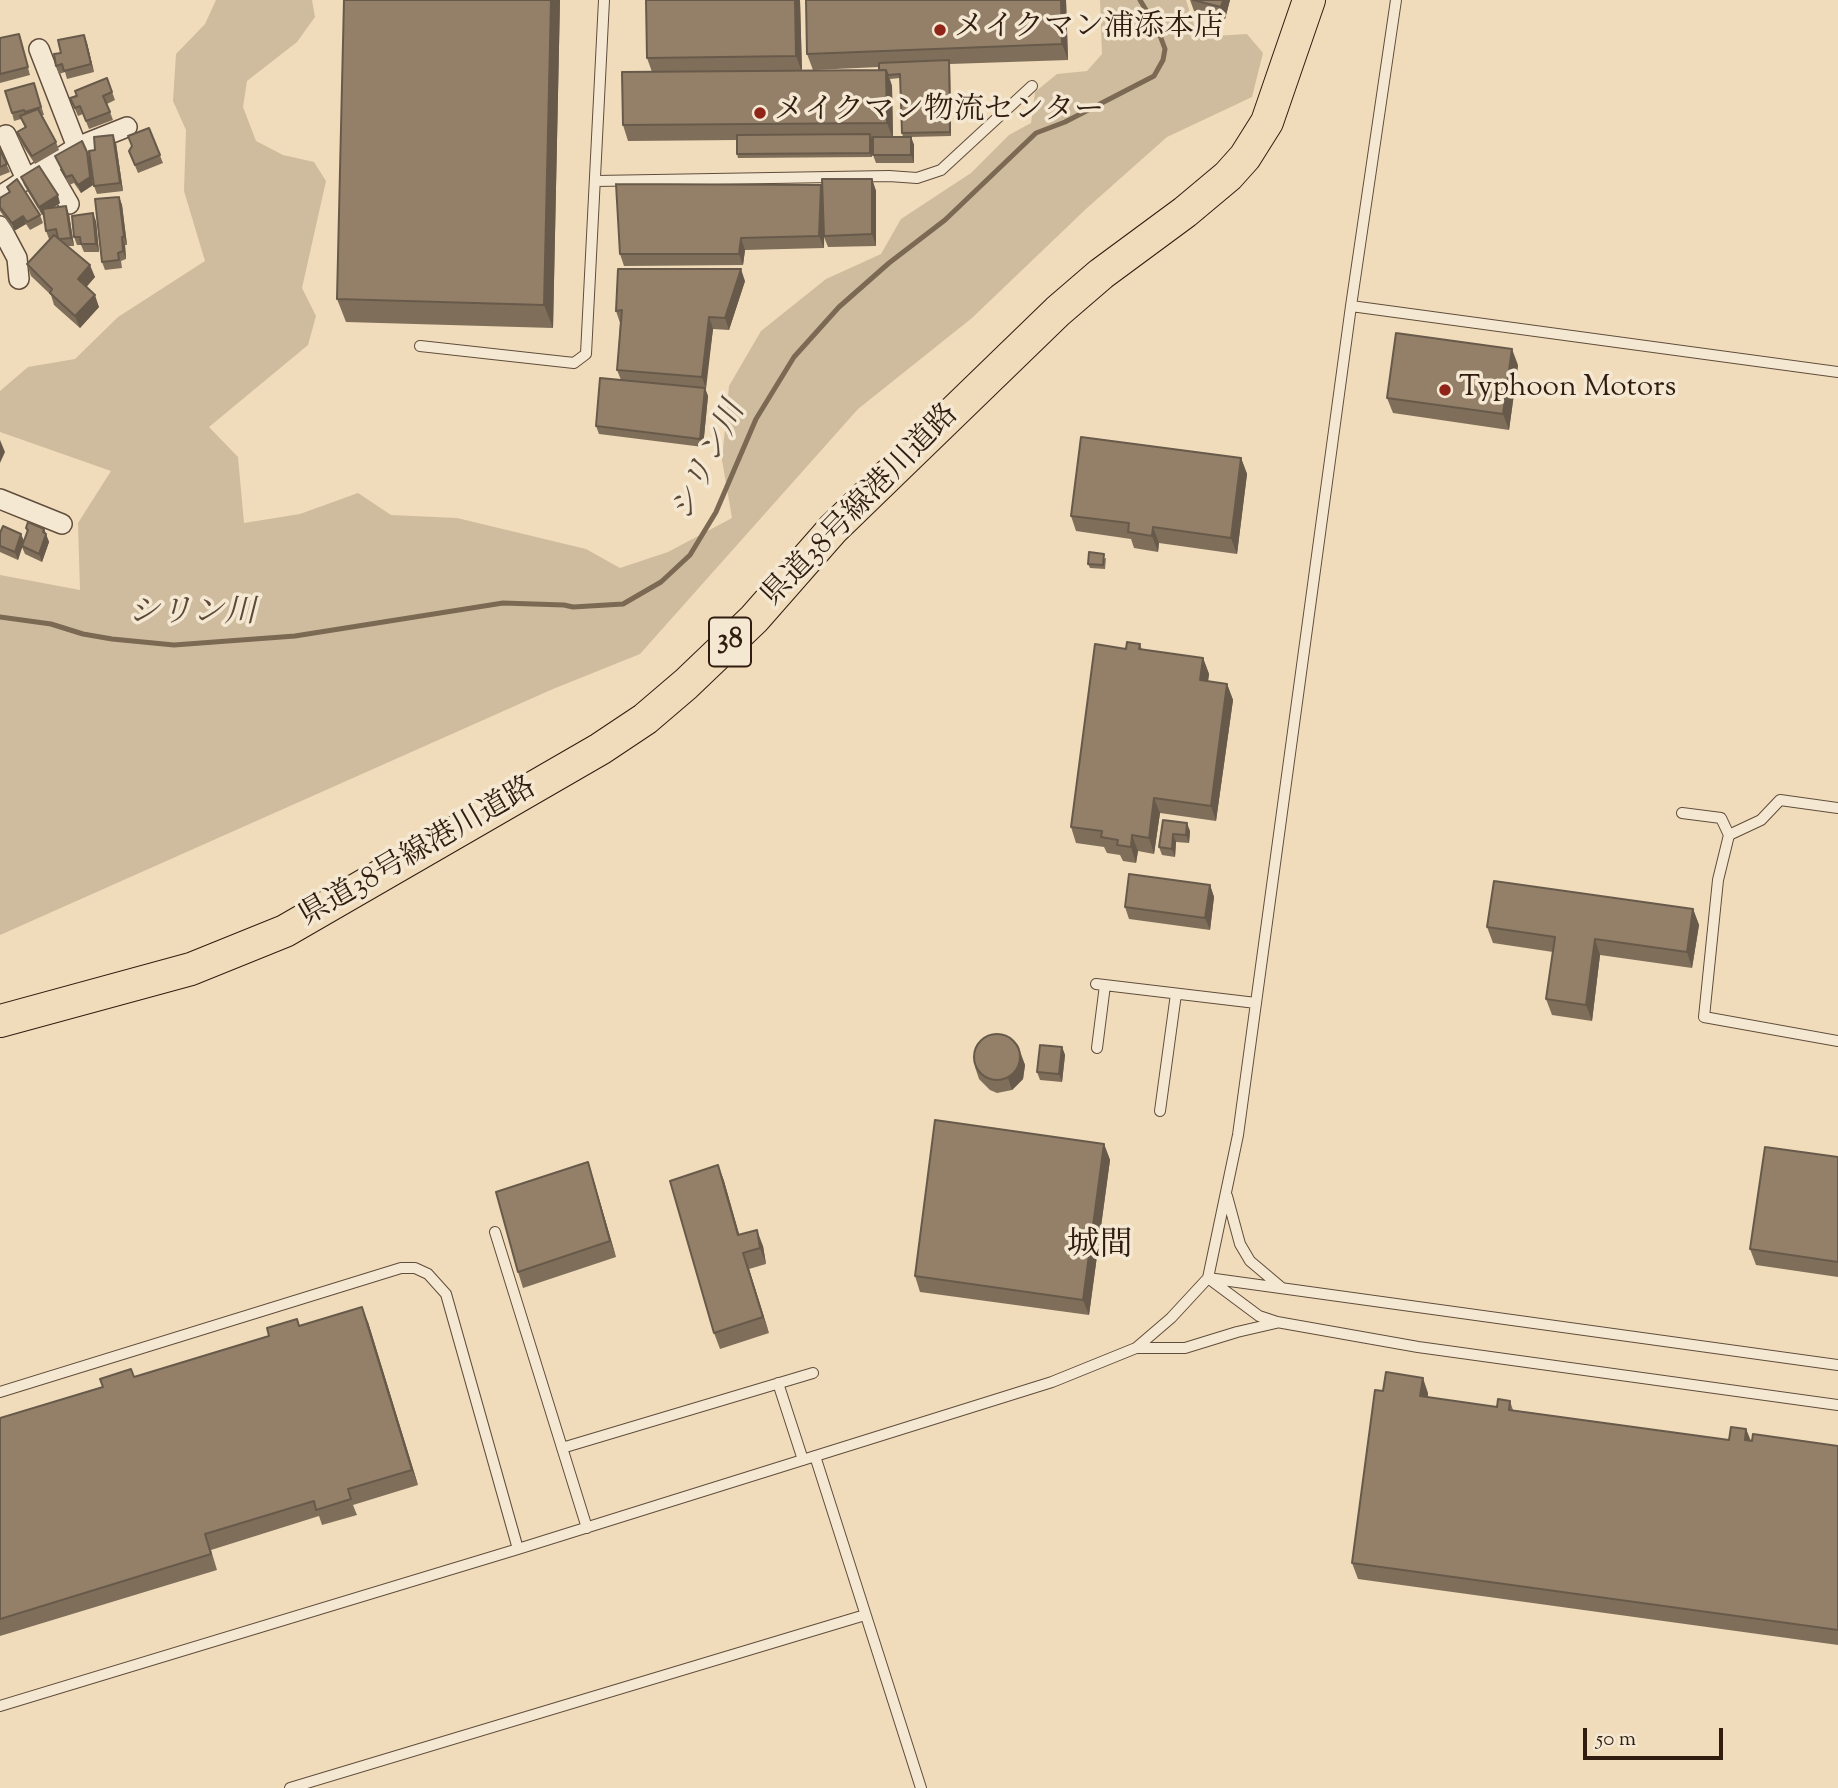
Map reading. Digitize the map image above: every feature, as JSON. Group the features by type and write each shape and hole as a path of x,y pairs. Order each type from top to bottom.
{"main road":[{"name":"県道38号線港川道路","path":"1293,0 1293,45"},
{"name":"県道38号線港川道路","path":"0,1021 191,970 285,931 600,749 645,719 754,619 832,529 1040,328 1101,274 1185,212 1228,176 1245,157 1267,122 1309,0"}],"street":[{"path":"39,49 77,147"},
{"path":"0,196 77,147 127,127"},
{"path":"6,135 26,179"},
{"path":"47,166 69,204"},
{"path":"0,226 17,258 19,279"},
{"path":"0,499 62,524"}],"lane":[{"path":"420,346 574,363 586,354 604,0"},
{"path":"0,1706 587,1528 1052,1382 1136,1348 1171,1318 1208,1278 1238,1135 1396,0"},
{"path":"596,181 889,176 917,178 941,170 1032,86"},
{"path":"1352,306 1838,372"},
{"path":"1729,835 1761,820 1780,800 1838,808"},
{"path":"1682,813 1721,818 1729,835 1718,880 1703,1017 1838,1041"},
{"path":"1097,1048 1100,984 1256,1003"},
{"path":"1160,1111 1176,993"},
{"path":"1226,1193 1240,1244 1250,1261 1282,1289"},
{"path":"495,1232 587,1528"},
{"path":"0,1392 401,1268 415,1268 428,1274 446,1294 518,1549"},
{"path":"1208,1278 1838,1364"},
{"path":"1208,1278 1259,1316 1277,1322 1418,1347 1838,1405"},
{"path":"1136,1348 1185,1348 1277,1322"},
{"path":"562,1448 813,1373"},
{"path":"778,1383 803,1460"},
{"path":"815,1457 921,1788"},
{"path":"290,1788 865,1615"}],"shaded area":[{"path":"216,0 312,0 315,17 297,42 247,81 243,107 256,141 283,155 314,162 326,181 302,288 316,316 308,345 209,427 238,457 244,523 300,514 358,493 391,515 457,518 586,549 620,568 668,552 732,518 722,460 729,386 761,331 826,279 881,254 901,219 971,173 1009,135 1031,123 1035,92 1057,74 1087,71 1102,54 1100,0 1186,0 1198,37 1247,34 1263,53 1252,97 1167,137 1087,208 972,318 858,409 640,654 553,689 0,935 0,575 80,590 78,523 111,471 0,432 0,391 28,367 75,359 118,317 205,261 184,191 186,130 173,101 176,54 205,24"}],"building":[{"path":"344,0 551,0 544,305 337,299"},
{"path":"646,0 795,0 796,56 647,58"},
{"name":"メイクマン浦添本店","path":"806,0 1061,0 1062,44 807,54"},
{"path":"1193,0 1223,0 1221,7"},
{"path":"19,34 28,67 0,74 0,38"},
{"path":"84,35 91,64 64,71 62,64 56,66 54,54 61,53 58,40"},
{"path":"949,60 950,132 902,133 900,74 888,75 886,70 879,70 879,63"},
{"name":"メイクマン物流センター","path":"886,70 887,123 623,125 622,72"},
{"path":"107,78 112,92 103,96 110,112 86,121 80,106 75,108 70,98 77,96 75,91"},
{"path":"34,83 41,107 12,113 5,91"},
{"path":"38,109 56,142 32,156 17,132 26,127 20,116"},
{"path":"149,128 160,155 135,165 129,151 132,146 128,136"},
{"path":"870,134 870,153 737,154 737,135"},
{"path":"113,135 120,183 94,186 89,151 95,150 94,137"},
{"path":"873,137 911,137 911,155 873,155"},
{"path":"82,141 87,152 90,177 78,185 72,175 66,177 55,156"},
{"path":"0,150 7,164 0,167"},
{"path":"39,166 58,195 39,207 21,177"},
{"path":"17,179 40,215 27,222 23,216 12,223 0,207 0,198 10,192 7,187"},
{"path":"822,179 872,179 872,234 824,236"},
{"path":"616,184 821,185 819,236 741,238 739,254 620,254"},
{"path":"119,197 123,251 118,253 119,260 102,262 95,199"},
{"path":"66,206 71,238 60,239 56,229 46,231 43,209"},
{"path":"93,213 96,244 81,244 80,237 74,237 72,216"},
{"path":"54,235 90,265 78,279 95,295 75,316 50,293 52,289 27,264"},
{"path":"618,269 741,269 725,318 709,317 702,377 617,370 622,310 616,311"},
{"path":"1396,333 1512,349 1503,414 1387,398"},
{"path":"600,378 705,388 700,439 596,426"},
{"path":"1081,437 1241,458 1231,538 1153,527 1152,536 1128,532 1129,523 1071,516"},
{"path":"28,522 44,529 46,534 39,554 22,546"},
{"path":"3,526 21,534 15,552 0,546"},
{"path":"1089,552 1104,554 1103,565 1088,564"},
{"path":"1127,642 1140,644 1139,649 1203,658 1200,680 1227,684 1211,806 1154,798 1149,838 1132,835 1131,847 1117,845 1118,840 1101,837 1102,831 1071,827 1095,644 1126,649"},
{"path":"1163,820 1187,823 1186,835 1173,834 1172,849 1159,847"},
{"path":"1129,874 1210,885 1205,918 1125,907"},
{"path":"1494,881 1693,909 1687,952 1595,939 1586,1005 1546,999 1555,937 1487,927"},
{"path":"997,1034 1006,1035 1013,1041 1019,1048 1019,1066 1013,1073 1006,1079 997,1080 988,1079 981,1073 975,1066 974,1057 975,1048 981,1041 988,1035"},
{"path":"1040,1045 1062,1047 1059,1074 1037,1072"},
{"path":"935,1120 1104,1144 1083,1300 915,1276"},
{"path":"1765,1147 1838,1157 1838,1262 1750,1249"},
{"path":"588,1162 610,1241 518,1272 496,1192"},
{"path":"718,1165 738,1235 757,1230 760,1248 743,1253 763,1317 714,1333 670,1181"},
{"path":"362,1307 412,1470 348,1489 351,1499 316,1510 314,1501 205,1534 211,1554 0,1619 0,1418 103,1387 100,1379 131,1369 134,1377 269,1336 267,1328 297,1319 299,1326"},
{"path":"1386,1372 1423,1378 1420,1396 1497,1407 1498,1399 1510,1401 1509,1410 1729,1440 1731,1427 1746,1429 1745,1440 1752,1441 1753,1434 1838,1446 1838,1630 1352,1563 1375,1390 1383,1391"}],"waterway":[{"name":"シリン川","path":"0,617 51,624 112,639 174,645 295,636 503,603 573,607 623,604 661,582 690,555 716,512 756,419 794,357 839,307 889,263 945,220 1036,133 1065,122 1154,76 1163,60 1165,49 1158,30 1140,0"}],"place":[{"name":"メイクマン浦添本店","path":"940,30"},
{"name":"メイクマン物流センター","path":"760,113"},
{"name":"Typhoon Motors","path":"1445,390"}],"district":[{"name":"城間","path":"1100,1248"}]}
